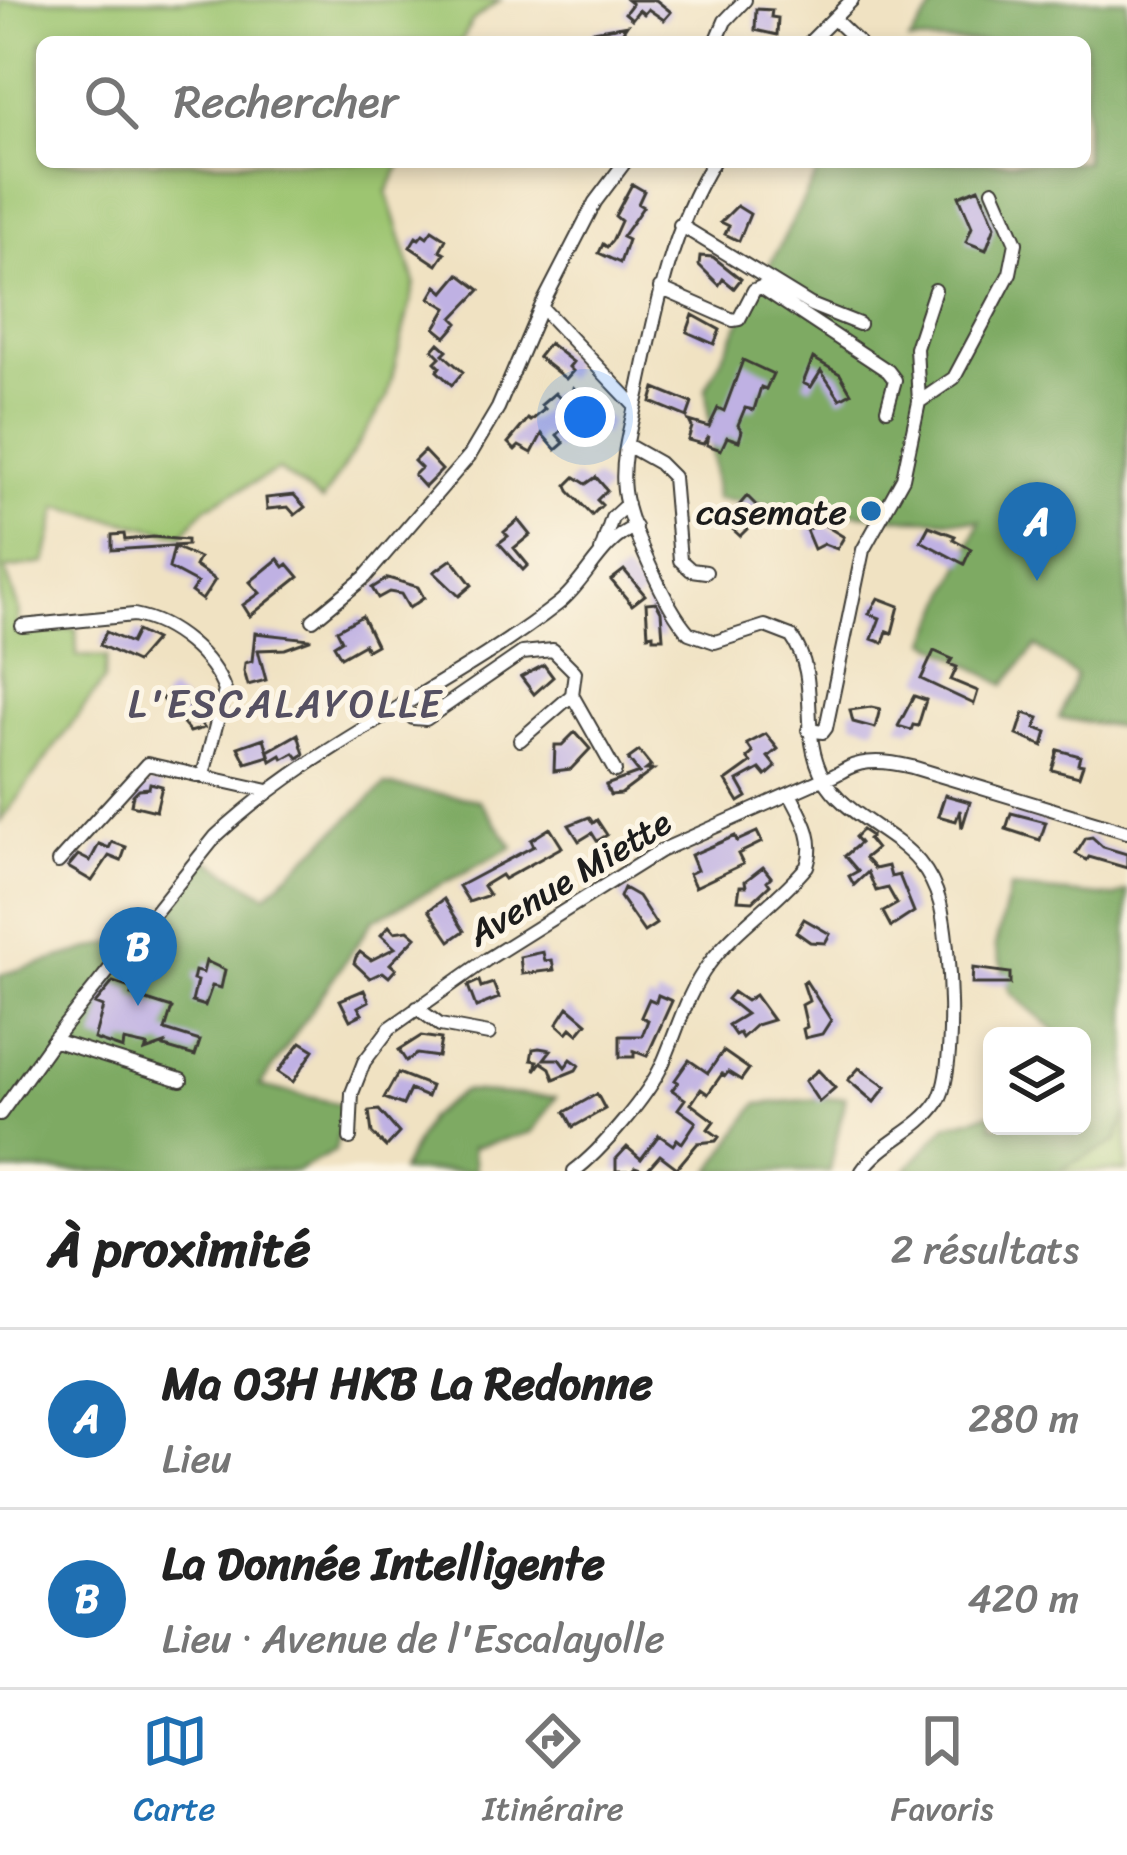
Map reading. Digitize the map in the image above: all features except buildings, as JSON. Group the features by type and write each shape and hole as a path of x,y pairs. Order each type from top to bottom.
{"street":[{"path":"721,36 725,21 745,0"},
{"path":"816,36 852,0"},
{"path":"834,19 852,36"},
{"path":"313,620 365,578 470,455 498,408 541,307 596,202 621,168"},
{"path":"710,168 680,225 661,288 623,469 627,504 668,603 689,633 715,642 765,626 791,636 802,652 811,684 808,730 824,779 843,802 916,859 935,888 944,922 950,1067 944,1090 926,1116 878,1152 862,1171"},
{"path":"919,402 954,378 1010,273 1016,243 993,190"},
{"path":"680,225 811,305 860,324"},
{"path":"661,288 734,320 761,287 888,371 895,380 887,410"},
{"path":"808,730 823,732 826,728 863,550 903,478 919,402 916,348 935,290"},
{"path":"541,307 635,406"},
{"path":"627,445 673,477 680,560 691,570 706,572"},
{"path":"599,558 612,518 627,504"},
{"path":"2,1108 216,836 268,791 557,604 616,536 635,527"},
{"path":"22,626 134,615 149,618 210,662 225,691 203,775"},
{"path":"401,704 413,718 426,719 522,653 554,650 575,672 572,695 615,771"},
{"path":"520,740 572,695"},
{"name":"Avenue Miette","path":"350,1138 348,1112 364,1062 375,1043 417,1008 660,850 824,779 865,763 902,765 1127,832"},
{"path":"58,862 147,764 268,791"},
{"path":"574,1171 598,1154 607,1136 653,1083 709,964 807,866 809,833 790,794"},
{"path":"417,1008 440,1025 489,1034"},
{"path":"53,1040 181,1080"}],"green space":[{"path":"0,0 500,0 472,21 464,36 36,36 36,168 399,168 387,192 415,283 387,398 322,501 279,470 206,507 182,535 58,507 45,563 5,569 19,611 16,634 76,628 77,656 107,657 104,680 0,822"},
{"path":"939,0 1127,0 1127,728 1059,718 1076,676 1036,646 1004,685 928,641 980,521 909,519 716,499 706,388 820,168 1091,168 1091,36 913,36"},
{"path":"385,785 479,800 513,847 373,920 260,1086 345,1105 335,1151 296,1171 0,1171 0,975 147,933 206,859 266,895"},
{"path":"1010,888 1114,897 1127,891 1127,1110 1117,1141 1057,1171 905,1171 947,1125 983,1115 983,1135 1091,1135 1091,1027 1051,1027 1011,993 995,946"},
{"path":"463,1091 556,1097 533,1132 472,1148 476,1171 401,1171 429,1117"},
{"path":"845,1097 830,1171 711,1171 757,1104"},
{"path":"1127,1110 1127,1171 1057,1171 1117,1141"}],"place":[{"name":"casemate","path":"871,511"},
{"name":"Ma 03H HKB La Redonne","path":"1037,581"},
{"name":"La Donnée Intelligente","path":"138,1006"}],"district":[{"name":"L'ESCALAYOLLE","path":"286,703"}]}
